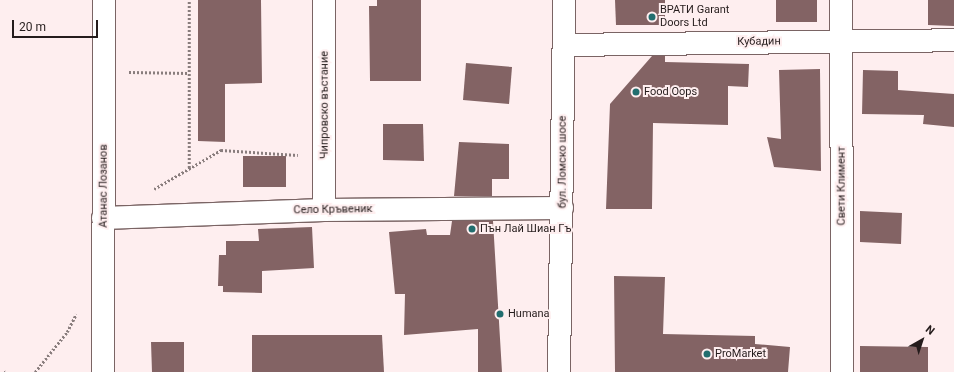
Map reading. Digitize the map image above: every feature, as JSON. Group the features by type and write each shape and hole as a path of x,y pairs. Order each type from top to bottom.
{"street":[{"name":"Атанас Лозанов","path":"103,372 104,0"},
{"name":"Чипровско въстание","path":"324,0 324,210"},
{"name":"бул. Ломско шосе","path":"559,372 564,0"},
{"name":"Свети Климент","path":"841,0 842,372"},
{"name":"Кубадин","path":"564,45 954,40"},
{"name":"Село Кръвеник","path":"103,218 324,210 562,208"}],"path":[{"path":"189,0 189,168"},
{"path":"104,71 189,73"},
{"path":"149,192 221,150 325,156"},
{"path":"35,372 66,332 80,307"}],"building":[{"path":"198,0 261,0 262,83 225,84 225,142 198,141"},
{"path":"377,0 421,0 421,81 370,81 369,6 377,6"},
{"path":"615,0 665,0 665,25 616,25"},
{"path":"776,0 817,0 817,22 776,22"},
{"path":"928,0 954,0 954,26 928,25"},
{"path":"652,56 665,56 665,62 749,64 748,87 728,86 728,125 653,123 652,209 606,209 610,104"},
{"path":"466,63 512,67 509,104 463,100"},
{"path":"820,69 821,171 774,167 767,137 781,139 779,70"},
{"path":"863,70 898,71 898,90 954,94 954,127 923,124 924,115 862,114"},
{"path":"383,124 423,124 424,161 383,160"},
{"path":"459,142 509,144 509,179 492,179 492,196 454,196"},
{"path":"243,156 286,156 286,187 243,187"},
{"path":"860,211 902,213 901,244 860,242"},
{"path":"452,221 493,221 502,372 478,372 478,329 404,335 405,294 395,294 389,232 426,229 427,235 450,235"},
{"path":"312,227 314,268 262,271 262,293 223,292 223,286 218,286 219,255 226,255 226,241 259,241 258,229"},
{"path":"614,276 665,277 663,334 755,336 755,344 790,347 788,372 615,372"},
{"path":"252,335 382,335 384,372 252,372"},
{"path":"151,342 184,342 184,372 152,372"},
{"path":"860,346 928,347 928,372 860,372"}],"place":[{"name":"ВРАТИ Garant Doors Ltd","path":"652,17"},
{"name":"Food Oops","path":"636,92"},
{"name":"Пън Лай Шиан Гъ","path":"472,229"},
{"name":"Humana","path":"500,314"},
{"name":"ProMarket","path":"707,354"}]}
